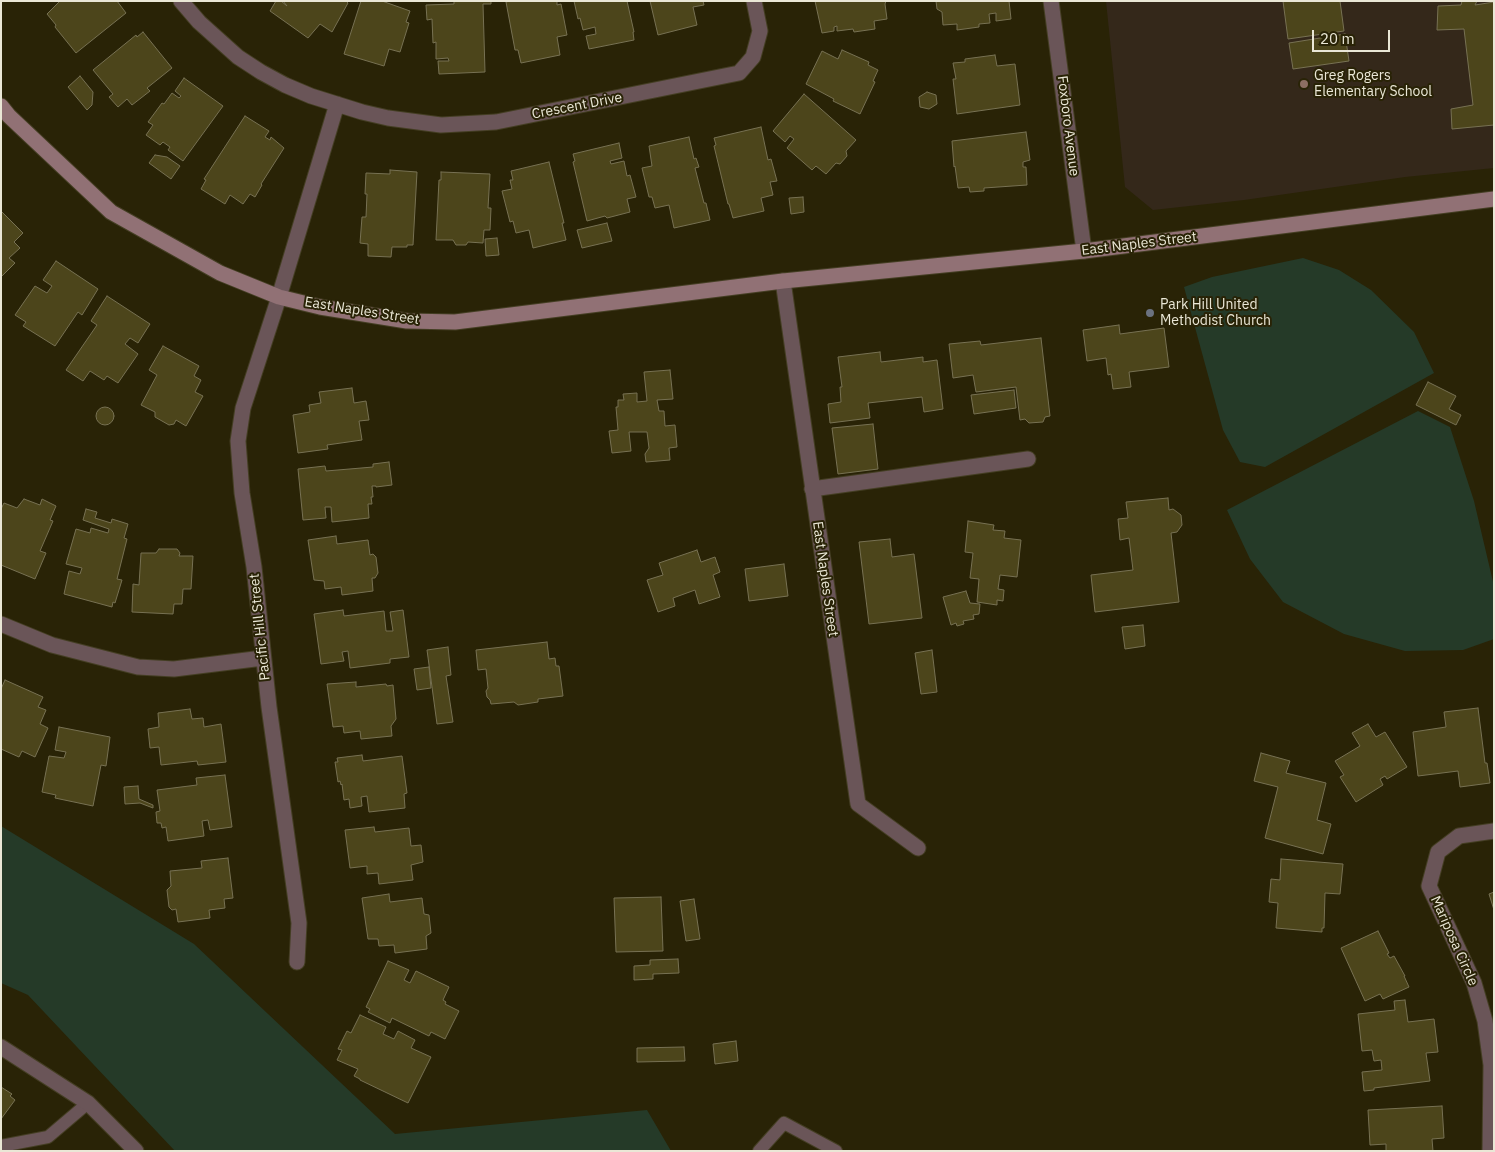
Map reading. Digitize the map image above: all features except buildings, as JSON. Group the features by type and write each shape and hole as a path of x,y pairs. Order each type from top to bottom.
{"street":[{"name":"Crescent Drive","path":"181,1 199,22 238,57 261,72 311,96 362,112 414,123 469,124 496,122 739,73 753,57 760,31 754,1"},
{"name":"Foxboro Avenue","path":"1051,1 1084,252"},
{"path":"279,297 338,104"},
{"name":"East Naples Street","path":"1,106 9,116 111,212 220,273 279,297 320,307 407,320 455,322 783,281 1084,252 1494,198"},
{"name":"East Naples Street","path":"783,281 858,804 918,848"},
{"name":"Pacific Hill Street","path":"279,297 243,408 238,441 242,493 254,567 263,658 299,923 297,962"},
{"path":"812,488 1028,459"},
{"path":"1,624 52,645 138,667 174,669 263,658"},
{"name":"Mariposa Circle","path":"1490,1151 1492,1125 1491,1065 1485,1021 1474,983 1429,886 1438,852 1458,836 1494,831"},
{"path":"1,1047 88,1103 136,1151"}],"lane":[{"path":"1,1146 48,1137 88,1103"},
{"path":"759,1151 784,1123 836,1151"}],"shaded area":[{"name":"Greg Rogers Elementary School","path":"1106,1 1494,1 1494,168 1405,177 1244,200 1153,210 1125,187"}],"green space":[{"path":"1303,258 1339,270 1371,290 1414,332 1434,373 1265,467 1240,462 1223,430 1184,287 1212,277"},
{"path":"1418,411 1450,427 1474,501 1494,586 1494,639 1463,650 1405,651 1344,634 1283,602 1250,559 1227,510"},
{"path":"1,826 194,944 395,1134 647,1110 671,1151 175,1151 28,995 1,983"}],"place":[{"name":"Greg Rogers Elementary School","path":"1304,84"},
{"name":"Park Hill United Methodist Church","path":"1150,313"}]}
